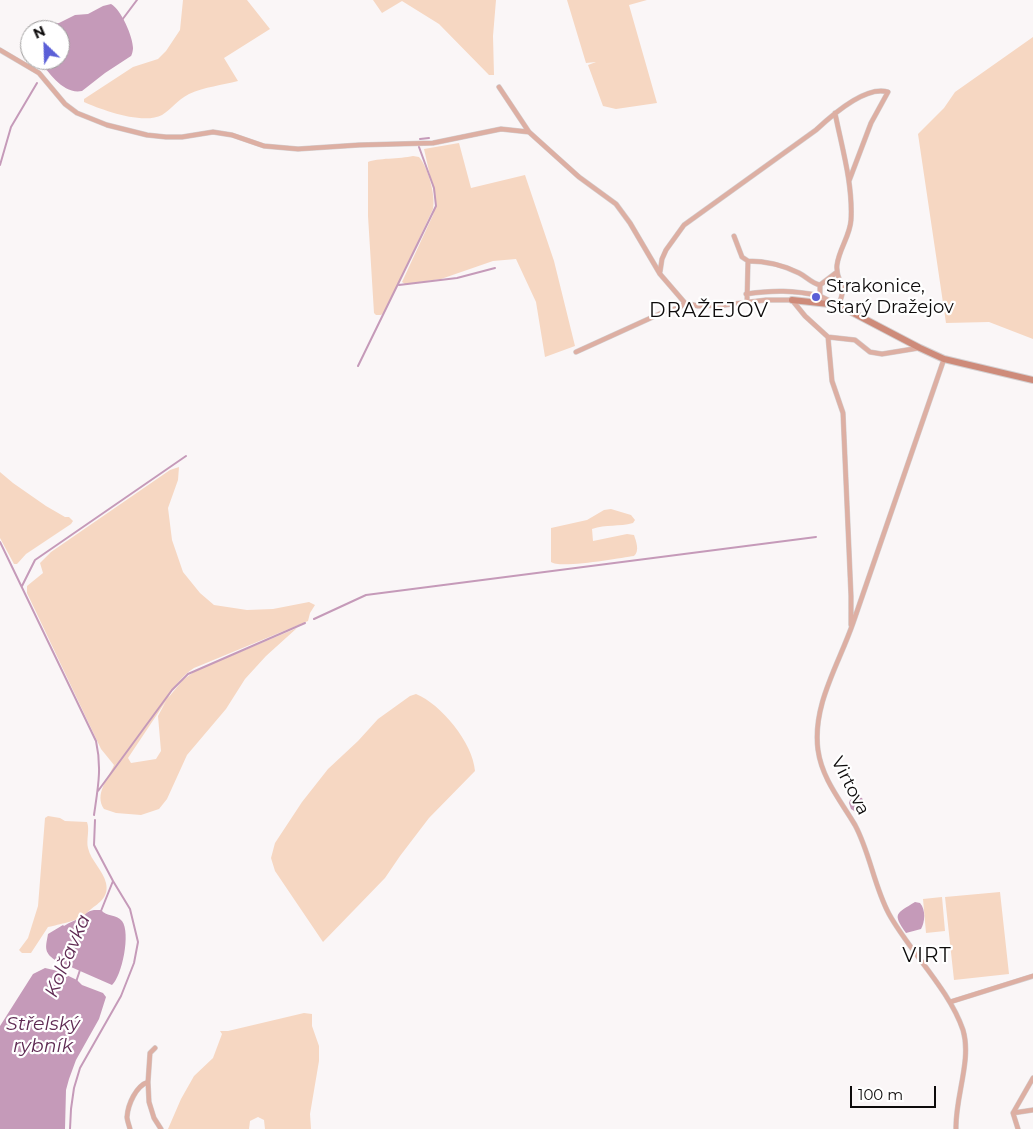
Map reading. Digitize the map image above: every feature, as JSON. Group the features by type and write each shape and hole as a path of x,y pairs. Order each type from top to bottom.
{"street":[{"path":"0,50 39,73 65,104 77,113 106,126 147,135 182,137 213,132 232,134 264,146 298,149 433,143 501,129 529,132"},
{"path":"499,87 529,132 579,177 616,204 630,223 660,274 685,303 698,306 725,305 747,301 792,300 838,305"},
{"path":"660,274 662,259 674,237 684,224 816,130 835,113 858,99 875,92 888,92 871,123 849,181"},
{"path":"835,113 849,181 851,221 849,232 837,264 837,272 843,287 843,297 838,305"},
{"path":"734,236 742,257 748,261 767,261 800,273 814,284 820,285 837,272"},
{"path":"649,257 662,259"},
{"path":"747,301 748,261"},
{"path":"820,285 820,296"},
{"path":"746,294 767,291 793,291 820,296 944,359 1033,380"},
{"path":"792,300 804,316 828,337 855,340 870,352 882,354 920,348"},
{"path":"576,352 666,311 679,308 685,303"},
{"path":"828,337 832,381 843,413 851,629"},
{"name":"Virtova","path":"944,359 851,629 824,695 819,716 818,738 821,763 835,795 859,834 881,898 889,915 950,1002 963,1030 966,1052 956,1116 956,1129"},
{"path":"950,1002 1033,976"},
{"path":"155,1048 150,1053 148,1102 162,1129"},
{"path":"1018,1129 1013,1113 1033,1078"},
{"path":"130,1129 128,1116 132,1101 141,1086 148,1082"},
{"path":"1013,1113 1033,1110"}],"shaded area":[{"path":"183,0 247,0 270,29 224,58 238,81 189,94 166,113 154,118 123,115 84,102 84,99 133,67 158,59 166,51 180,30"},
{"path":"373,0 496,0 493,36 494,75 489,75 439,24 402,1 382,13"},
{"path":"567,0 647,0 629,5 657,103 616,109 603,106 588,65 596,62 586,63"},
{"path":"1033,37 1033,339 989,322 946,323 918,134 944,108 955,92"},
{"path":"459,143 471,188 525,175 554,261 575,346 545,357 536,302 516,259 493,261 441,279 405,284 402,282 433,215 436,202 424,149"},
{"path":"413,156 419,157 428,174 434,203 433,209 385,312 381,315 376,315 374,313 368,216 368,162"},
{"path":"179,467 178,480 168,508 172,540 183,572 200,593 214,605 247,610 273,609 309,602 315,605 308,621 194,668 183,677 168,698 183,680 195,671 297,628 266,656 245,679 226,709 187,755 167,799 159,809 141,815 116,813 104,809 100,798 103,787 114,765 101,749 27,593 27,586 43,573 40,563 51,552 170,470","holes":["166,701 158,716 161,751 156,759 131,763 128,758"]},
{"path":"0,472 46,506 65,517 69,517 73,521 26,554 17,564 14,564 0,538"},
{"path":"611,509 631,515 635,520 633,523 592,529 593,541 627,534 634,535 637,549 634,556 578,564 557,564 551,562 551,528 587,520 604,510"},
{"path":"416,694 435,706 454,726 468,749 475,771 429,818 385,878 323,942 275,871 271,858 275,843 302,802 328,769 378,719 410,696"},
{"path":"48,816 65,821 87,822 88,848 104,878 107,888 105,896 100,902 82,917 48,927 31,953 22,953 19,950 28,938 38,906 45,818"},
{"path":"1000,892 1009,974 954,980 945,897"},
{"path":"942,897 945,931 926,933 923,899"},
{"path":"304,1013 312,1014 312,1026 319,1046 319,1061 310,1114 311,1129 265,1129 264,1120 258,1117 250,1121 249,1129 168,1129 181,1099 194,1076 213,1058 222,1034 220,1031 228,1031"}],"water":[{"path":"111,4 119,11 129,31 133,48 131,55 82,91 69,90 46,70 70,70 70,20 65,20 75,15 88,14"},
{"path":"858,797 862,798 864,802 862,811 859,814 851,809 849,803 850,800"},
{"path":"915,902 920,903 923,909 923,923 921,929 906,933 899,921 898,915"},
{"path":"94,910 101,910 106,914 117,917 125,927 126,935 122,964 112,985 55,960 46,948 48,934"},
{"name":"Střelský rybník","path":"45,968 58,971 77,980 82,985 103,993 106,997 99,1019 76,1060 69,1079 66,1090 65,1129 0,1129 0,1026 33,974"}],"waterway":[{"path":"122,20 137,0"},
{"path":"0,165 11,127 37,83"},
{"path":"420,139 429,138"},
{"path":"358,366 436,206 434,188 419,147"},
{"path":"399,285 457,278 495,268"},
{"path":"22,586 35,560 186,456"},
{"path":"314,619 366,595 816,537"},
{"name":"Kolčavka","path":"0,542 96,741 99,769 94,815"},
{"path":"98,791 172,690 188,674 305,623"},
{"name":"Kolčavka","path":"95,820 94,845 113,881 101,911"},
{"path":"70,1129 74,1088 80,1068 121,996 134,963 138,942 130,909 113,881"},
{"name":"Kolčavka","path":"76,982 80,970"}],"place":[{"name":"Strakonice, Starý Dražejov","path":"816,297"}],"district":[{"name":"DRAŽEJOV","path":"709,311"},
{"name":"VIRT","path":"927,956"}]}
